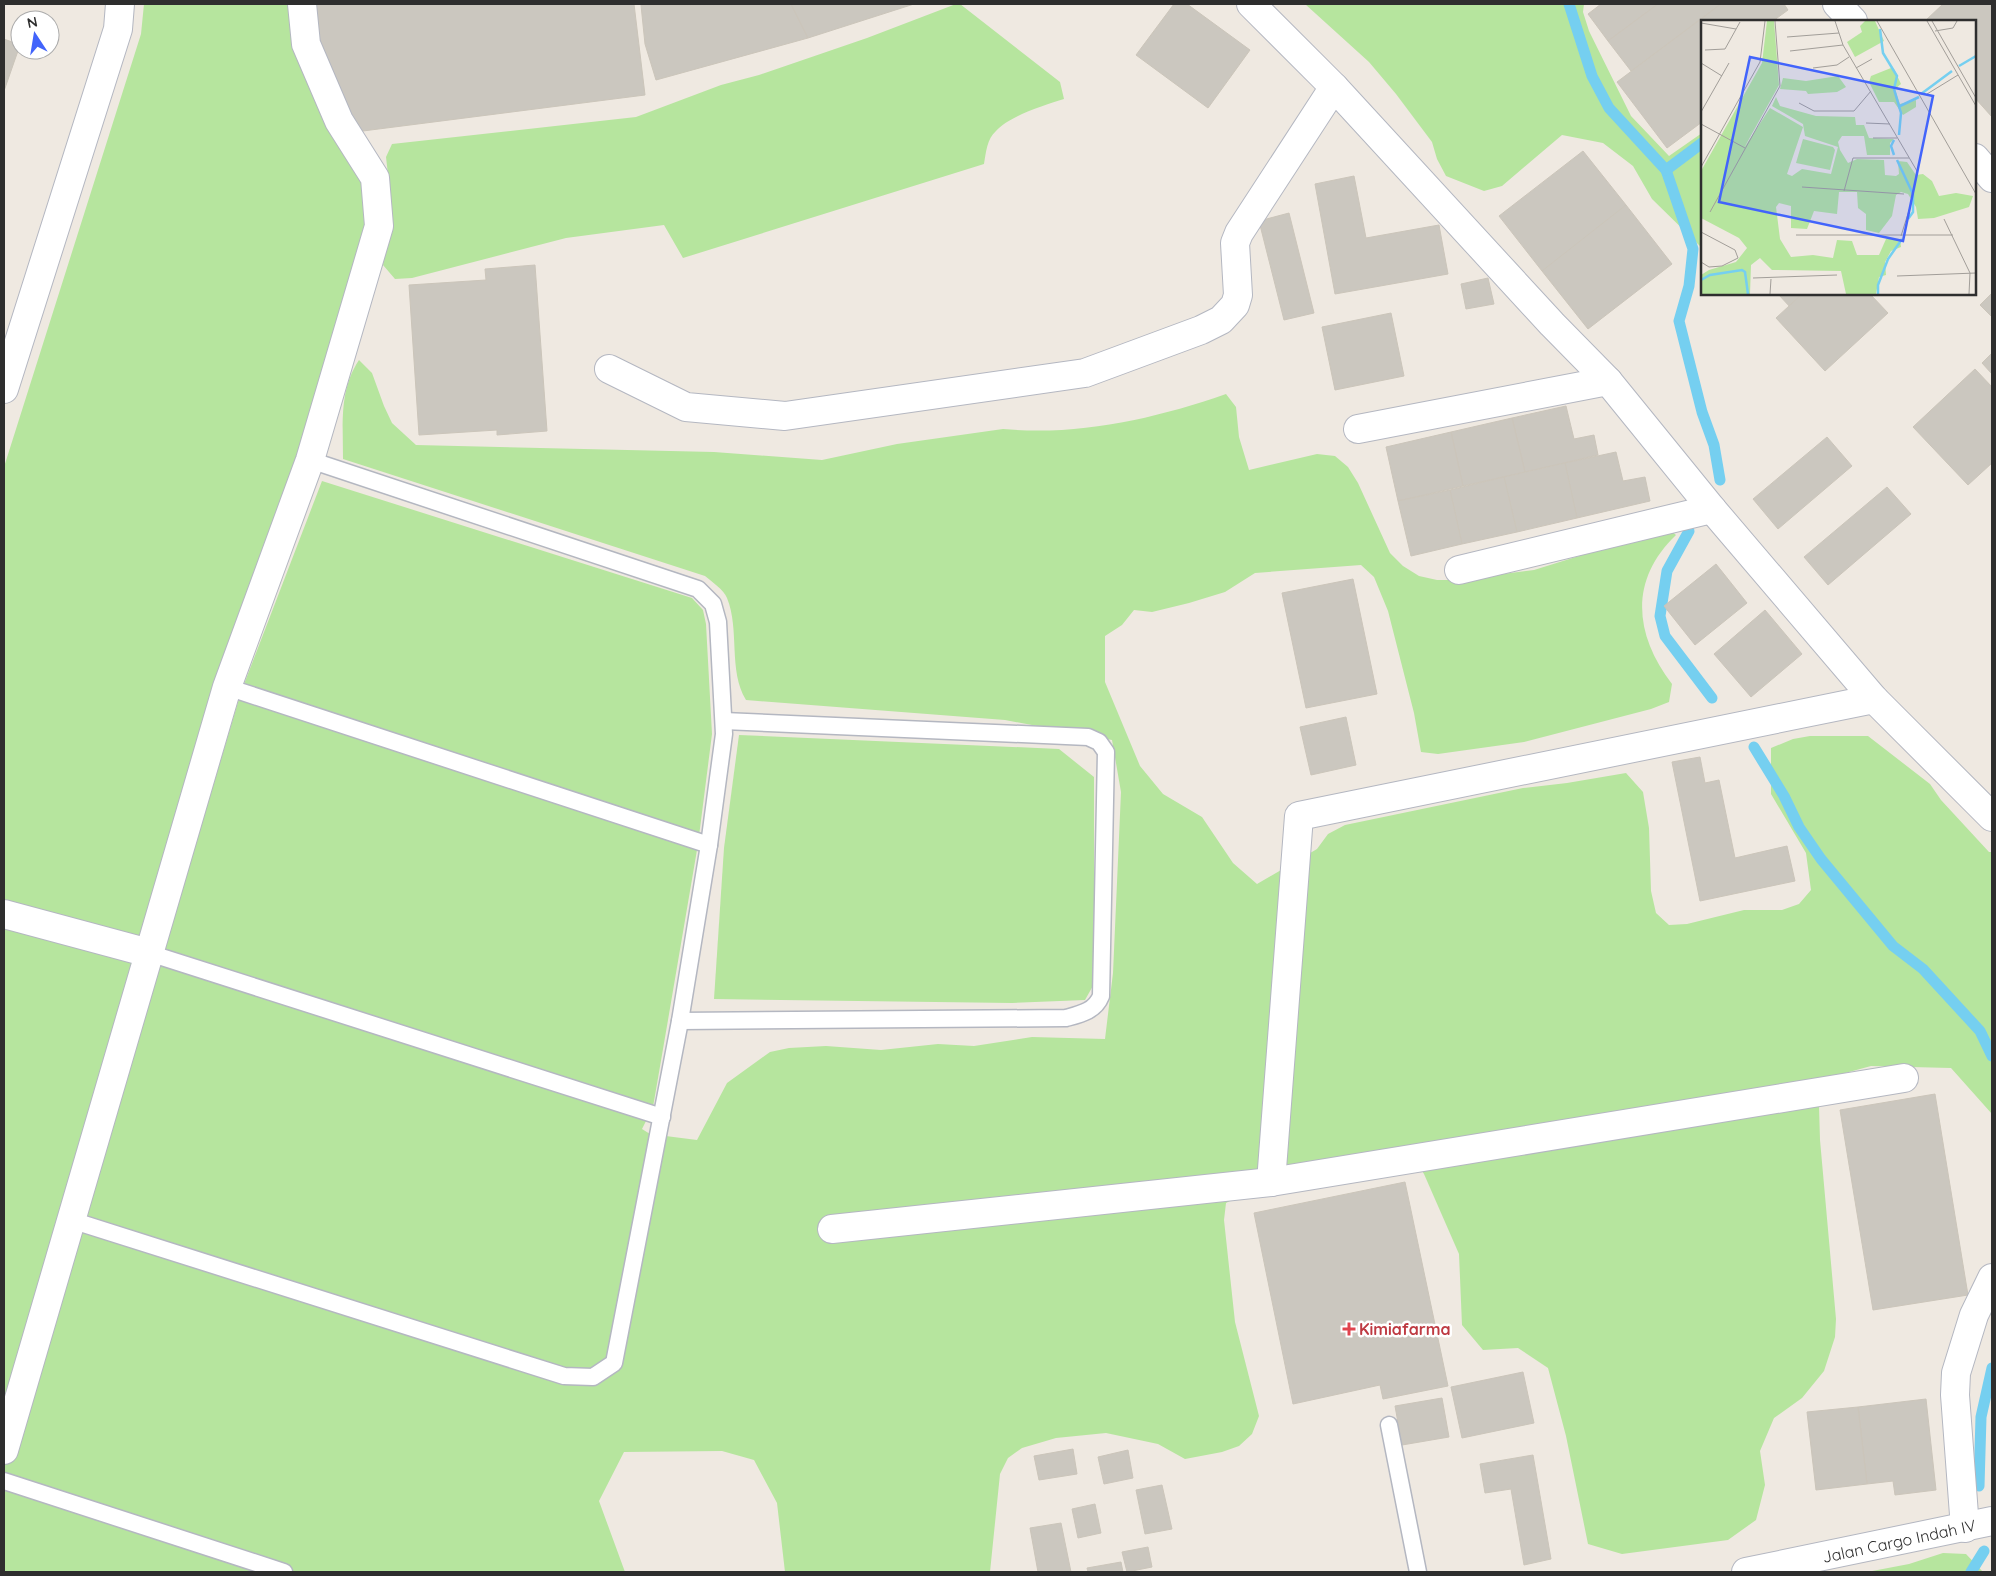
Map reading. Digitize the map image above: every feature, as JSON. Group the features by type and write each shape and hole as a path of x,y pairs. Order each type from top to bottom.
{"street":[{"path":"4,389 118,29 120,4"},
{"path":"4,1450 228,687 310,460 379,226 375,178 340,121 306,44 302,4"},
{"path":"1251,4 1334,87 1552,324 1608,381 1712,509 1874,699 1992,817"},
{"path":"1837,4 1852,20"},
{"path":"609,369 686,406 785,416 1085,372 1202,330 1221,320 1235,305 1238,295 1235,243 1239,233 1334,87"},
{"path":"1976,159 1992,178"},
{"path":"1358,429 1608,381"},
{"path":"1459,570 1712,509"},
{"path":"1271,1182 1300,816 1874,699"},
{"path":"4,914 149,953"},
{"path":"832,1229 1271,1182 1904,1078"},
{"path":"1965,1528 1956,1405 1956,1373 1974,1315 1992,1278"},
{"name":"Jalan Cargo Indah IV","path":"1746,1572 1992,1521"}],"lane":[{"path":"71,1220 564,1376 593,1377 614,1363 680,1021 709,845 724,720 718,622 713,604 698,589 310,460"},
{"path":"228,687 709,845"},
{"path":"680,1021 1066,1018 1091,1010 1098,1004 1102,996 1106,752 1100,742 1088,736 724,720"},
{"path":"149,953 662,1117"},
{"path":"1389,1425 1418,1572"},
{"path":"4,1481 284,1572"}],"green space":[{"path":"144,4 290,4 294,47 330,127 364,182 367,224 299,456 216,684 134,962 158,971 241,692 322,481 692,598 703,610 706,624 712,734 698,844 653,1107 642,1129 650,1134 697,1140 727,1083 770,1052 789,1048 826,1046 881,1050 938,1044 974,1046 1032,1037 1105,1039 1113,973 1121,792 1112,740 1005,720 746,700 737,676 731,610 727,598 721,589 705,576 343,459 343,408 345,395 348,383 359,360 372,373 392,423 416,445 714,452 822,460 897,444 1003,429 1031,431 1088,428 1144,418 1226,394 1236,407 1239,437 1249,470 1317,454 1335,456 1348,467 1358,483 1390,553 1403,566 1419,576 1437,580 1456,580 1534,570 1608,547 1663,524 1676,535 1661,552 1650,570 1644,589 1642,608 1644,627 1650,646 1659,665 1672,684 1669,702 1651,709 1524,742 1438,754 1421,752 1414,713 1388,611 1374,577 1361,565 1255,573 1225,592 1152,612 1134,610 1122,625 1105,636 1105,682 1140,766 1163,794 1202,817 1233,863 1257,884 1317,849 1328,834 1345,825 1523,788 1626,773 1643,792 1649,828 1651,891 1656,913 1669,925 1687,924 1744,910 1782,910 1799,904 1811,890 1806,853 1771,794 1771,748 1793,739 1810,736 1868,736 1930,784 1941,800 1989,852 1992,852 1992,1114 1951,1068 1871,1066 1838,1075 1819,1106 1820,1140 1836,1319 1835,1337 1824,1371 1802,1398 1774,1418 1760,1451 1765,1485 1756,1520 1728,1540 1622,1554 1588,1544 1566,1436 1548,1368 1518,1348 1483,1350 1462,1325 1459,1254 1424,1174 1417,1163 1382,1159 1273,1179 1226,1203 1224,1220 1235,1322 1259,1416 1252,1434 1239,1446 1222,1452 1185,1459 1158,1444 1106,1433 1056,1438 1022,1448 1008,1458 1000,1474 990,1572 785,1572 777,1503 754,1460 722,1451 624,1452 599,1501 625,1572 4,1572 4,467 141,34"},
{"path":"960,4 1060,82 1064,99 1028,112 1002,126 993,134 987,146 984,164 683,258 664,225 566,238 412,278 395,279 383,265 392,210 386,157 392,144 636,117 721,85 759,75 867,38"},
{"path":"1305,4 1584,4 1583,12 1589,31 1631,116 1669,156 1701,134 1701,247 1652,199 1633,166 1603,143 1562,135 1502,186 1484,191 1446,176 1437,159 1432,142 1369,62"},
{"path":"739,735 1059,749 1094,777 1094,984 1085,1000 1012,1003 714,999 724,848"},
{"path":"1943,1553 1966,1554 1983,1572 1867,1572 1909,1564"}],"building":[{"path":"309,4 634,4 645,95 355,132 313,44"},
{"path":"791,4 808,38 656,80 645,44 641,5"},
{"path":"791,4 914,4 808,38"},
{"path":"1174,4 1187,4 1250,50 1208,108 1136,55"},
{"path":"1601,4 1658,4 1608,41 1588,14"},
{"path":"1658,4 1721,4 1631,71 1608,41"},
{"path":"1721,4 1784,4 1788,10 1774,20 1701,20 1701,123 1667,148 1617,82"},
{"path":"1943,4 1992,4 1992,117 1976,99 1976,20 1926,20"},
{"path":"4,39 10,41 10,60 15,60 4,91"},
{"path":"1583,151 1626,205 1542,271 1499,216"},
{"path":"1354,176 1366,238 1439,225 1448,274 1335,294 1315,184"},
{"path":"1626,205 1672,264 1588,329 1542,271"},
{"path":"1289,213 1314,313 1284,320 1259,221"},
{"path":"535,265 547,431 497,435 497,430 419,435 409,285 486,280 485,269"},
{"path":"1488,278 1494,304 1466,309 1461,284"},
{"path":"1992,293 1992,317 1980,305"},
{"path":"1779,295 1805,295 1791,308"},
{"path":"1801,295 1871,295 1888,313 1825,371 1776,318"},
{"path":"1391,313 1404,376 1335,390 1322,327"},
{"path":"1992,353 1992,374 1982,363"},
{"path":"1975,369 1992,387 1992,463 1968,485 1913,427"},
{"path":"1566,406 1574,439 1594,435 1598,455 1525,472 1512,418"},
{"path":"1512,418 1525,472 1463,486 1451,432"},
{"path":"1451,432 1463,486 1398,501 1386,447"},
{"path":"1827,437 1852,466 1778,529 1753,499"},
{"path":"1616,452 1623,481 1645,477 1650,501 1577,518 1565,463"},
{"path":"1565,463 1577,518 1517,532 1504,477"},
{"path":"1504,477 1517,532 1462,544 1450,490"},
{"path":"1887,487 1911,514 1828,585 1804,557"},
{"path":"1450,490 1462,544 1411,556 1398,501"},
{"path":"1716,564 1747,603 1695,645 1664,606"},
{"path":"1353,579 1377,694 1306,708 1282,593"},
{"path":"1765,610 1802,654 1751,697 1714,654"},
{"path":"1346,717 1356,765 1311,775 1300,727"},
{"path":"1700,757 1705,783 1719,780 1735,858 1787,846 1795,881 1700,901 1672,762"},
{"path":"1935,1094 1968,1295 1873,1310 1840,1110"},
{"path":"1405,1182 1448,1386 1383,1399 1380,1385 1293,1404 1254,1213"},
{"path":"1523,1372 1534,1423 1462,1438 1451,1387"},
{"path":"1442,1398 1449,1437 1402,1445 1395,1406"},
{"path":"1926,1399 1936,1490 1895,1495 1893,1481 1867,1484 1858,1407"},
{"path":"1858,1407 1867,1484 1816,1490 1807,1412"},
{"path":"1073,1449 1077,1474 1039,1480 1034,1456"},
{"path":"1128,1450 1133,1478 1104,1484 1098,1457"},
{"path":"1533,1455 1551,1559 1524,1565 1511,1489 1485,1493 1480,1464"},
{"path":"1162,1485 1172,1529 1145,1534 1136,1490"},
{"path":"1095,1504 1101,1533 1078,1538 1072,1509"},
{"path":"1061,1523 1071,1572 1038,1572 1030,1528"},
{"path":"1148,1547 1152,1567 1127,1572 1122,1552"},
{"path":"1121,1562 1123,1572 1088,1572 1087,1568"}],"waterway":[{"path":"1569,4 1592,76 1609,108 1666,170 1693,249 1689,286 1679,321 1702,412 1714,445 1720,480"},
{"path":"1666,170 1701,144"},
{"path":"1689,531 1667,571 1660,616 1665,636 1712,698"},
{"path":"1754,747 1784,796 1799,827 1821,859 1893,946 1923,969 1980,1031 1992,1056"},
{"path":"1979,1486 1981,1417 1992,1368"},
{"path":"1971,1572 1984,1551"}],"place":[{"name":"Kimiafarma","path":"1349,1329"}]}
